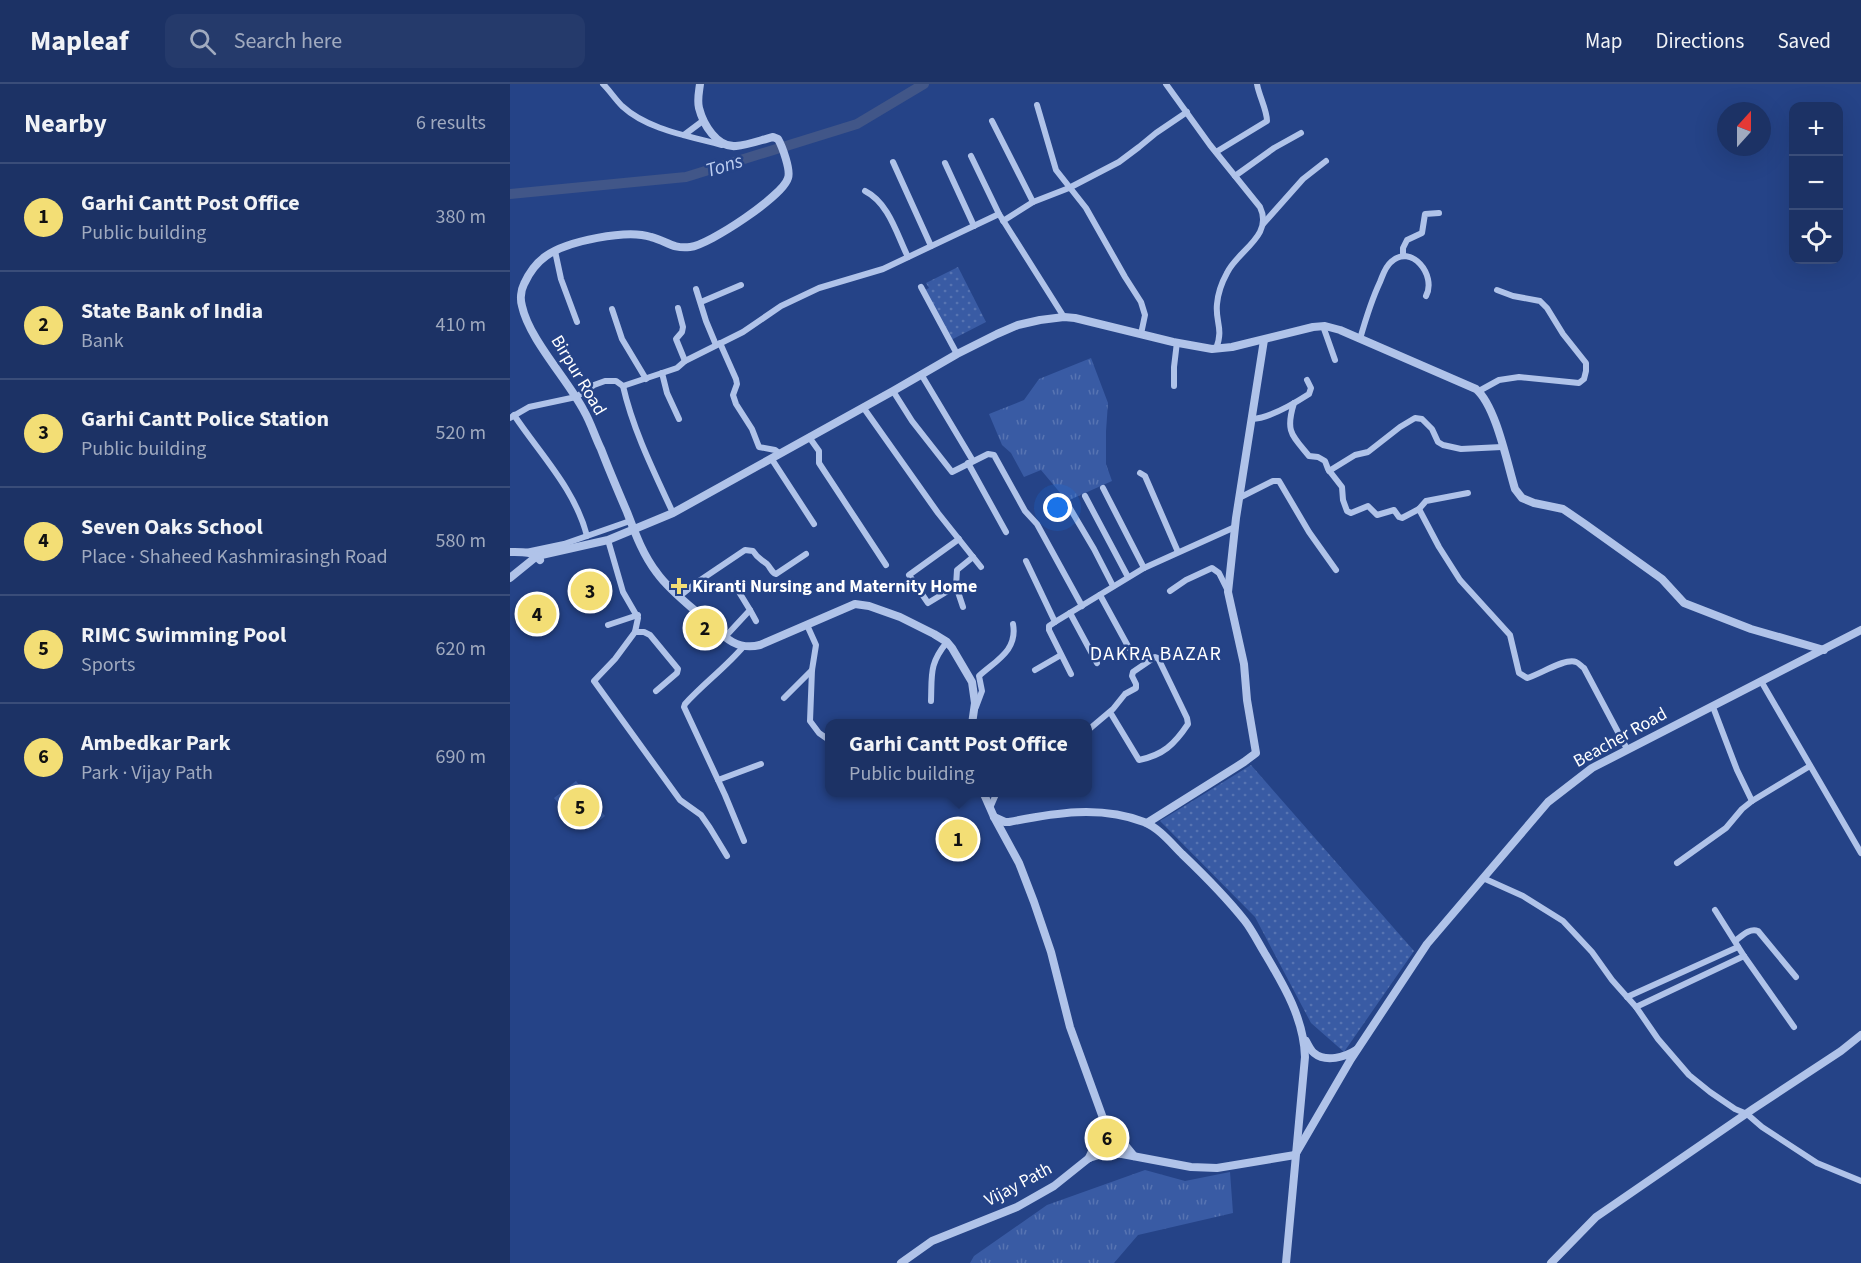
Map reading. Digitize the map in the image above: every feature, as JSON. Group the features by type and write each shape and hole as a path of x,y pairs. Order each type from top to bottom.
{"street":[{"path":"577,322 561,279 555,251 570,244 635,234 652,237 678,248 694,247 739,223 775,196 786,184 789,174 777,137 735,146 723,145 654,126 623,107 603,84"},
{"path":"700,84 699,108 714,137 723,145"},
{"path":"1216,152 1267,122 1257,84"},
{"path":"1169,85 1216,152 1260,207 1263,224"},
{"path":"1037,105 1054,166 1086,208 1125,277 1142,302 1145,315 1141,334"},
{"path":"623,386 677,368 685,361 743,332 781,306 819,288 872,273 974,226 1001,218 1033,202 1070,188 1119,162 1187,112"},
{"path":"684,135 704,120"},
{"path":"992,121 1033,202"},
{"path":"1235,176 1274,148 1301,133"},
{"path":"971,156 1001,218 1064,317"},
{"path":"1216,349 1221,332 1216,304 1227,271 1253,243 1263,224 1303,178 1326,161"},
{"path":"892,162 931,246"},
{"path":"945,163 974,226"},
{"path":"865,191 874,195 879,202 894,226 908,257"},
{"path":"1403,255 1403,248 1407,240 1422,233 1425,214 1439,213"},
{"name":"Birpur Road","path":"555,251 530,271 523,287 522,309 532,329 585,413 643,553 658,575 680,596 725,637 743,647"},
{"path":"1360,339 1370,301 1383,273 1392,261 1403,255 1423,266 1429,281 1426,296"},
{"path":"701,302 741,285"},
{"path":"921,287 957,354"},
{"path":"696,289 709,330 736,380 733,395 736,404 752,429 759,447 775,450 775,456 814,524"},
{"path":"1479,391 1499,380 1519,377 1580,383 1584,380 1586,371 1586,363 1540,301 1513,296 1497,290"},
{"path":"678,308 683,327 676,339 685,361"},
{"path":"612,309 622,339 646,379"},
{"path":"510,552 525,552 564,544 673,513 957,354 1018,325 1064,317 1075,318 1216,349 1323,326 1340,330 1479,391 1491,411 1515,489 1522,498 1563,509 1662,579 1684,603 1751,629 1824,650"},
{"path":"1323,326 1335,360"},
{"path":"1228,592 1239,498 1264,340"},
{"path":"1174,386 1177,342"},
{"path":"662,373 667,393 679,419"},
{"path":"921,374 1006,532"},
{"path":"1252,419 1265,417 1294,404 1311,392 1306,380"},
{"path":"587,536 584,522 570,495 512,416 529,407 576,397 594,385 605,381 616,381 623,386 627,406 640,440 673,513"},
{"path":"893,391 912,421 952,472 991,453 996,458 1025,511 1037,524 1082,606"},
{"path":"1294,404 1289,420 1292,436 1309,456 1322,458 1342,487 1342,500 1348,512 1368,506 1377,514 1395,510 1402,518 1431,500 1468,492"},
{"path":"863,408 938,513 981,567"},
{"path":"1329,471 1351,457 1368,452 1400,427 1418,417 1432,429 1438,442 1443,445 1461,449 1502,447"},
{"path":"809,437 819,452 819,463 886,565"},
{"path":"1140,473 1145,476 1178,552"},
{"path":"1239,498 1273,481 1279,481 1309,532 1336,570"},
{"path":"1103,488 1144,568"},
{"path":"1085,496 1128,577"},
{"path":"1068,505 1113,586"},
{"path":"1419,509 1460,580 1510,635 1519,673 1527,678 1569,660 1576,662 1584,668 1627,749"},
{"path":"510,578 541,557 608,540 632,526"},
{"path":"1071,674 1048,630 1049,626 1144,568 1235,527"},
{"path":"956,586 928,603 909,575 959,539"},
{"path":"608,540 622,592 638,615 635,632 615,659 594,681 680,800 699,813 727,856"},
{"path":"680,596 745,550 753,551 760,561 766,563 776,574 806,554"},
{"path":"525,552 541,557"},
{"path":"963,607 956,586 957,570 973,556"},
{"path":"510,584 541,557"},
{"path":"1026,561 1055,622"},
{"path":"1147,823 1256,753 1247,700 1244,664 1228,592 1219,573 1212,568 1186,580 1170,591"},
{"path":"739,592 756,621"},
{"path":"1100,595 1129,648"},
{"path":"744,841 684,706 698,689 743,647 760,645 855,604 862,604 900,617 947,642 972,682 975,703 973,719"},
{"path":"725,637 750,610"},
{"path":"1070,613 1097,663"},
{"path":"608,625 638,615"},
{"path":"974,710 982,691 979,676 1009,649 1014,638 1013,624"},
{"path":"807,625 816,645 812,670 810,721 813,727 825,737"},
{"name":"Beacher Road","path":"1296,1155 1359,1048 1427,944 1548,802 1592,768 1861,630"},
{"path":"635,632 650,635 678,669 677,673 656,691"},
{"path":"931,701 933,664 947,642"},
{"path":"1035,670 1061,655"},
{"path":"1092,727 1110,712 1125,694 1136,688 1133,672 1156,657 1168,676 1188,724 1168,749 1155,757 1139,760 1110,712"},
{"path":"784,698 812,670"},
{"path":"1761,681 1861,853"},
{"path":"1713,707 1737,770 1752,801"},
{"path":"718,780 761,764"},
{"path":"1677,863 1726,828 1752,801 1810,766"},
{"path":"985,797 1019,863 1034,902 1051,952 1070,1027 1103,1118 1134,1156"},
{"path":"992,813 996,797"},
{"path":"992,813 1005,822 1009,822 1050,814 1097,811 1147,823 1203,874 1246,921 1300,1020 1305,1040 1286,1263"},
{"path":"1483,878 1523,896 1563,921 1592,952 1636,1007 1658,1039 1689,1075 1735,1109 1748,1114 1762,1127 1818,1163 1861,1181"},
{"path":"1715,910 1794,1027"},
{"path":"1627,997 1737,944 1748,931 1754,930 1758,931 1796,977"},
{"path":"1636,1007 1744,956"},
{"path":"1551,1263 1596,1217 1841,1051 1861,1035"},
{"path":"1305,1040 1314,1053 1321,1057 1346,1056 1359,1048"},
{"path":"1089,1158 1098,1138 1103,1118"},
{"path":"1089,1158 1102,1154 1122,1154 1191,1167 1217,1168 1296,1155"},
{"name":"Vijay Path","path":"901,1263 932,1241 1026,1202 1054,1186 1089,1158"}],"green space":[{"path":"958,267 986,322 951,340 925,290 929,288 926,283"},
{"path":"1091,358 1108,403 1106,464 1112,481 1067,501 1041,470 1024,477 1011,453 1002,445 989,414 1024,400 1039,379"},
{"path":"1251,765 1414,951 1344,1052 1311,1023 1255,917 1160,821"},
{"path":"576,781 605,816 588,830 580,820 575,823 554,798"},
{"path":"1105,1128 1122,1149 1097,1149"},
{"path":"1145,1170 1185,1181 1230,1172 1233,1213 1138,1235 1114,1263 970,1263 974,1256 1047,1205"}],"waterway":[{"name":"Tons","path":"510,194 686,177 857,124 924,84"}],"place":[{"name":"Kiranti Nursing and Maternity Home","path":"679,586"},
{"name":"Garhi Cantt Police Station","path":"590,591"},
{"name":"Seven Oaks School","path":"537,614"},
{"name":"State Bank of India","path":"705,628"},
{"name":"RIMC Swimming Pool","path":"580,807"},
{"name":"Garhi Cantt Post Office","path":"958,839"},
{"name":"Ambedkar Park","path":"1107,1138"}],"district":[{"name":"DAKRA BAZAR","path":"1156,653"}]}
